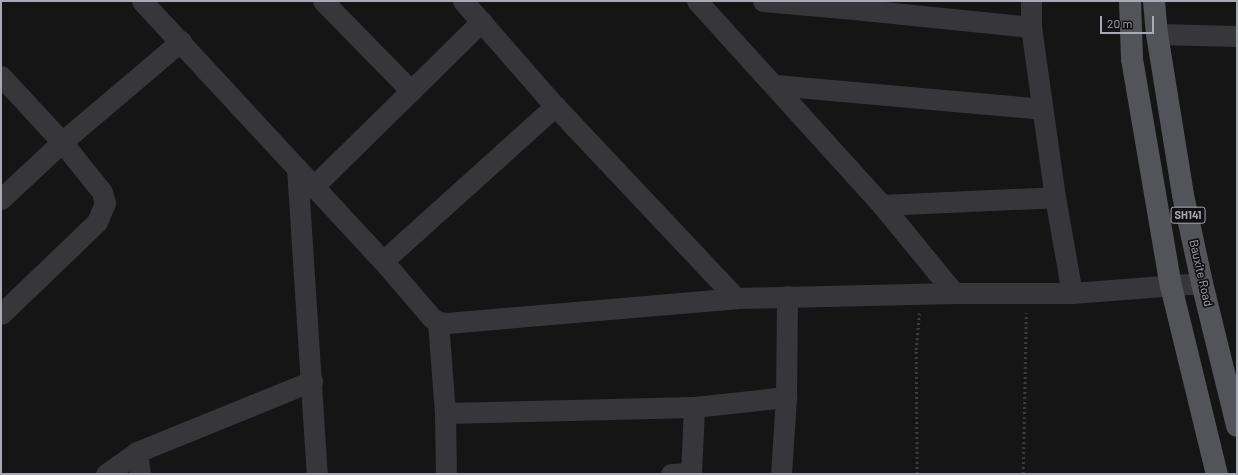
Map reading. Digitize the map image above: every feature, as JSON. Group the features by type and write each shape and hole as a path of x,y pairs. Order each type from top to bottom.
{"main road":[{"path":"1130,1 1132,59 1171,286 1217,474"},
{"name":"Bauxite Road","path":"1154,1 1157,34 1184,195 1202,283 1237,426"}],"street":[{"path":"142,1 181,41 383,261 431,317 438,322 447,323 736,298 920,293 1072,293 1202,283"},
{"path":"323,1 411,92"},
{"path":"464,1 555,106 736,298"},
{"path":"697,1 775,85 882,205 954,293"},
{"path":"763,1 855,5 1031,27"},
{"path":"1031,1 1031,27 1042,109 1055,197 1072,293"},
{"path":"314,186 482,21"},
{"path":"1157,34 1237,36"},
{"path":"1,199 62,142 181,41"},
{"path":"1,76 62,142 102,192 105,203 97,222 1,314"},
{"path":"775,85 1042,109"},
{"path":"383,261 555,106"},
{"path":"297,168 317,474"},
{"path":"882,205 1055,197"},
{"path":"781,474 786,397 787,296"},
{"path":"438,322 445,413 446,474"},
{"path":"106,474 137,452 312,381"},
{"path":"445,413 694,406 786,397"},
{"path":"684,474 694,406"},
{"path":"137,452 140,474"}],"path":[{"path":"917,474 916,350 920,293"},
{"path":"1023,474 1027,294"}]}
